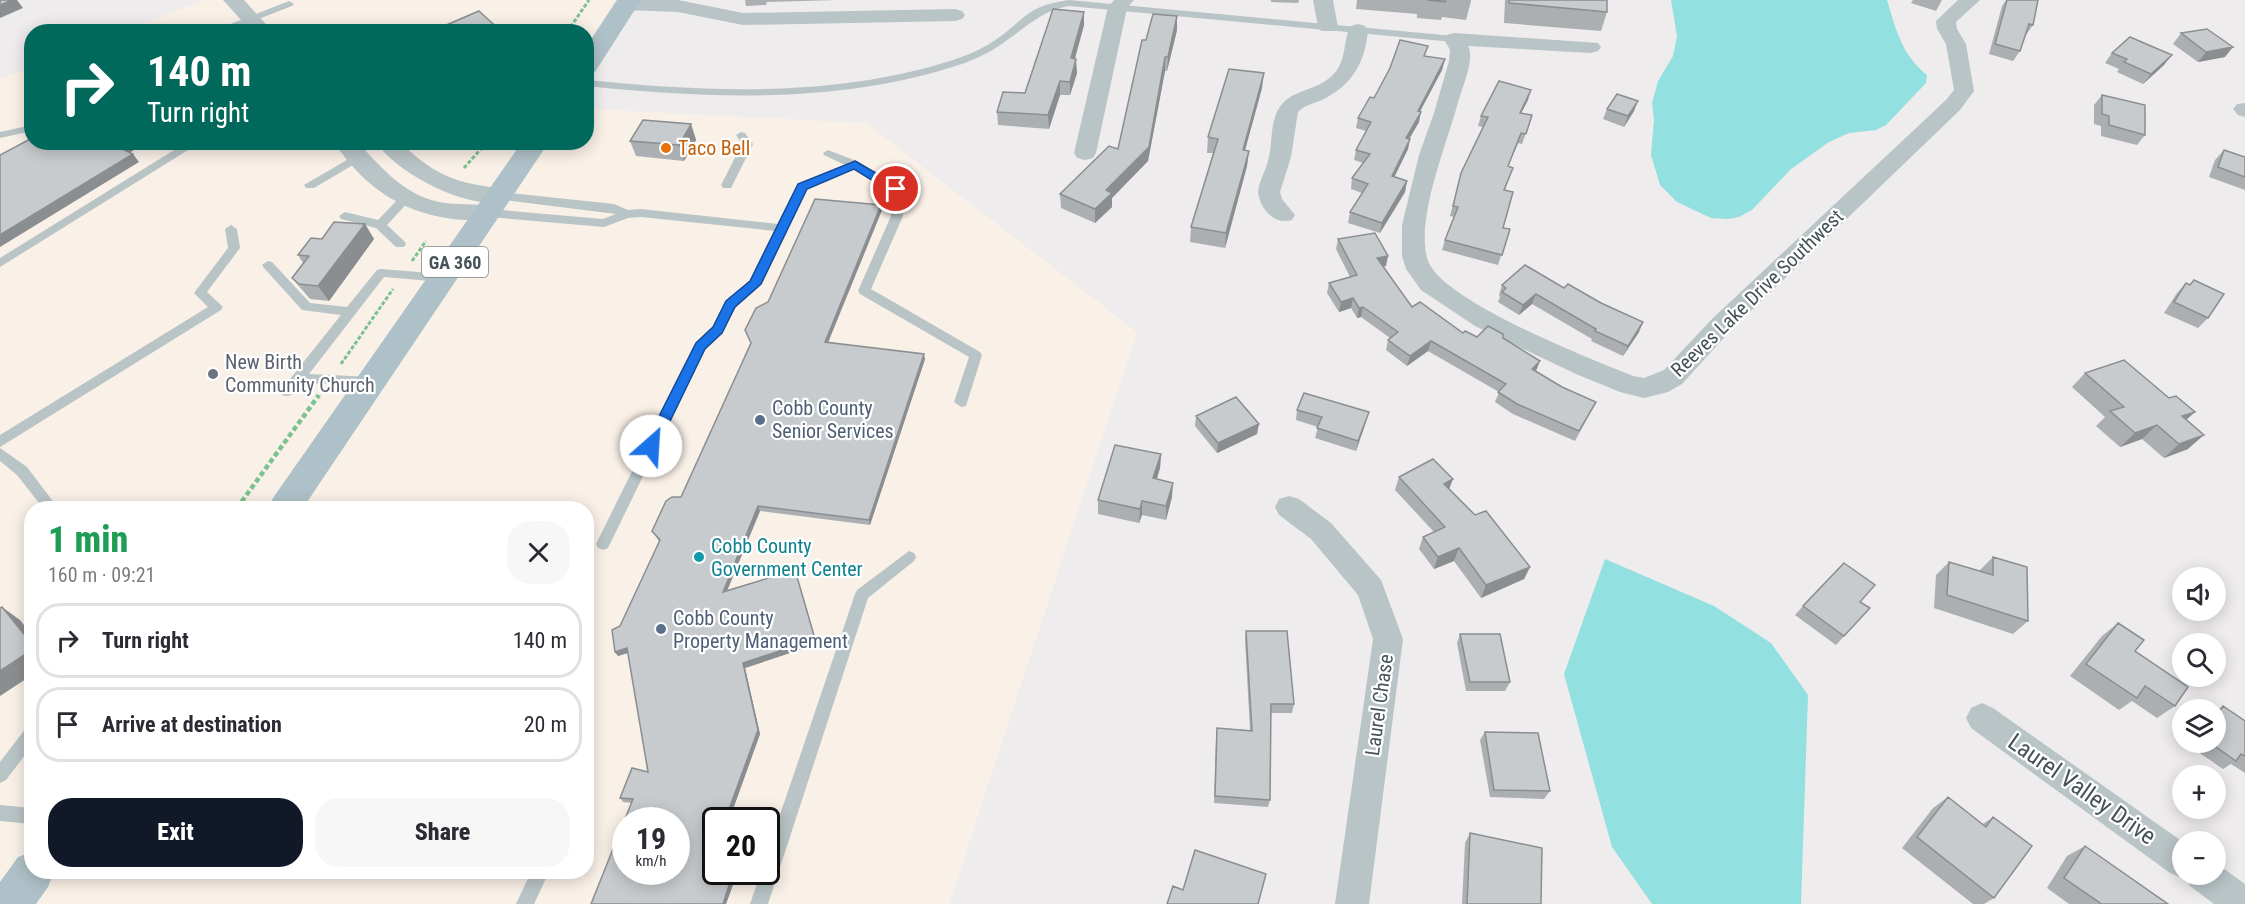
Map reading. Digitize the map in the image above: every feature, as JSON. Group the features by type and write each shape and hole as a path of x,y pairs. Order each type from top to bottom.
{"main road":[{"path":"594,55 628,2"},
{"name":"GA 360","path":"290,501 531,150"},
{"path":"10,904 28,879"}],"street":[{"path":"233,0 256,24"},
{"path":"1323,0 1328,27"},
{"name":"Reeves Lake Drive Southwest","path":"1454,39 1460,50 1459,61 1445,113 1430,155 1414,225 1414,256 1418,269 1430,284 1484,320 1585,368 1629,385 1644,388 1659,385 1673,377 1721,325 1953,105 1964,91 1956,44 1947,29 1946,21 1970,0"},
{"path":"628,2 678,6 743,19 955,15"},
{"path":"1085,153 1121,4"},
{"path":"1284,215 1272,203 1269,193 1280,158 1285,118 1290,108 1297,102 1312,97 1342,80 1354,58 1358,30"},
{"path":"1454,39 1591,47"},
{"path":"352,150 382,181 406,198 434,209 495,205"},
{"path":"394,150 407,164 434,180 495,205"},
{"name":"Laurel Chase","path":"1289,507 1321,531 1371,589 1388,639 1352,904"},
{"name":"Laurel Valley Drive","path":"1982,718 2172,854"},
{"path":"2217,885 2243,904"}],"lane":[{"path":"594,84 631,88 722,90 793,90 864,84 932,70 978,54 1000,42 1048,5 1069,3 1121,4 1454,39"},
{"path":"259,24 289,4"},
{"path":"0,135 24,130"},
{"path":"727,185 748,144 741,135"},
{"path":"0,263 183,150"},
{"path":"310,185 352,150"},
{"path":"828,153 855,165 896,189 897,216 864,291 976,355 961,402"},
{"path":"603,544 700,346 718,330 730,304 755,284 802,186 855,165"},
{"path":"380,225 406,198"},
{"path":"495,205 604,223 626,214 641,213 781,228"},
{"path":"495,205 614,208 626,214"},
{"path":"345,216 380,225 400,244"},
{"path":"0,442 217,307 200,293 234,248 231,229"},
{"path":"268,265 306,307 350,312"},
{"path":"287,392 381,273 443,278"},
{"path":"298,378 372,382"},
{"path":"0,453 22,471 46,501"},
{"path":"759,904 862,594 909,557"},
{"path":"0,775 24,744"},
{"path":"0,813 24,815"},
{"path":"525,904 537,879"}],"path":[{"path":"572,24 589,0"},
{"path":"464,168 481,150"}],"shaded area":[{"path":"204,0 616,0 594,33 594,24 142,24"},
{"path":"24,70 24,150 594,150 594,109 866,123 1137,332 949,904 0,904 0,79"}],"water":[{"path":"1671,0 1887,0 1901,41 1911,59 1927,75 1926,83 1886,125 1876,130 1849,133 1829,142 1791,169 1752,210 1739,217 1711,218 1677,202 1660,185 1651,155 1654,120 1652,103 1658,81 1673,56 1677,36"},
{"path":"1605,559 1714,606 1771,643 1808,695 1801,904 1652,904 1612,847 1564,674"}],"building":[{"path":"0,0 12,0 0,5"},
{"path":"1509,0 1607,0 1607,12 1509,3"},
{"path":"2007,0 2038,0 2033,25 2029,24 2020,51 1995,44"},
{"path":"1053,9 1084,12 1071,58 1076,59 1070,82 1060,81 1048,115 997,112 1003,92 1025,93"},
{"path":"479,11 493,24 449,24"},
{"path":"1153,14 1177,16 1168,57 1165,57 1149,147 1106,190 1112,193 1095,209 1060,194 1109,146 1118,149 1142,40 1146,40"},
{"path":"2207,29 2233,47 2206,52 2181,33"},
{"path":"2130,37 2172,55 2151,74 2124,62 2127,59 2112,53"},
{"path":"1400,40 1428,46 1424,56 1445,59 1418,111 1421,112 1406,138 1410,139 1392,176 1407,181 1382,223 1350,212 1368,184 1352,178 1370,154 1356,150 1371,122 1358,118 1370,97 1374,98 1390,68"},
{"path":"1229,69 1264,73 1243,150 1249,151 1226,233 1191,227 1218,139 1208,137"},
{"path":"1499,81 1531,90 1520,113 1532,115 1526,134 1521,133 1508,166 1513,168 1504,190 1513,192 1503,228 1510,229 1502,255 1445,240 1458,207 1453,206 1461,173 1488,117 1481,116"},
{"path":"1617,94 1638,101 1628,116 1607,109"},
{"path":"2102,95 2145,105 2145,135 2109,125 2109,116 2102,114"},
{"path":"643,120 691,124 679,145 630,141"},
{"path":"24,142 24,150 124,150 133,154 0,235 0,155"},
{"path":"2224,150 2245,157 2245,177 2218,167"},
{"name":"Cobb County Government Center","path":"815,199 881,205 825,342 924,354 869,520 758,506 723,592 795,570 815,639 743,663 758,730 730,807 702,807 702,885 729,885 723,904 591,904 612,852 612,885 690,885 690,807 630,807 633,799 620,798 632,768 648,772 627,648 615,652 612,630 620,626 660,540 652,531 666,501 672,497 681,497 751,343 745,330 756,308 768,302"},
{"path":"334,222 365,224 318,286 299,284 292,278 309,256 298,255 311,238 322,239"},
{"path":"1375,233 1388,256 1377,258 1412,307 1420,302 1463,333 1465,331 1477,337 1488,326 1540,361 1532,369 1562,387 1596,402 1579,431 1517,404 1498,392 1506,384 1431,341 1410,356 1388,340 1398,332 1363,307 1359,308 1353,298 1341,302 1329,283 1357,275 1338,239"},
{"path":"1525,265 1564,288 1568,284 1601,303 1643,322 1628,346 1595,331 1596,329 1536,294 1523,305 1502,292 1506,288 1502,285"},
{"path":"2194,280 2224,294 2208,318 2174,302 2186,283 2190,285"},
{"path":"2124,360 2169,398 2176,396 2195,412 2182,416 2204,435 2179,444 2157,425 2135,433 2110,411 2124,407 2085,373"},
{"path":"1304,393 1369,412 1358,441 1317,428 1322,417 1297,410"},
{"path":"1236,397 1259,424 1218,443 1196,416"},
{"path":"1115,445 1161,454 1153,478 1173,483 1166,506 1142,501 1140,509 1098,500"},
{"path":"1433,459 1453,479 1444,484 1475,515 1486,511 1530,567 1486,585 1459,548 1438,557 1423,537 1445,527 1399,477"},
{"path":"1993,557 2027,567 2028,621 1947,595 1949,562 1993,575"},
{"path":"1844,563 1875,585 1860,602 1870,608 1844,636 1803,606"},
{"path":"2,607 24,634 24,655 0,671 0,608"},
{"path":"2118,623 2144,640 2135,651 2172,676 2172,687 2188,687 2180,699 2172,699 2172,704 2145,686 2137,698 2086,664"},
{"path":"1246,631 1287,631 1294,704 1271,704 1270,800 1215,796 1217,728 1252,731"},
{"path":"1460,634 1500,634 1510,682 1470,682"},
{"path":"2226,708 2245,721 2245,756 2241,754 2236,761 2225,753"},
{"path":"1485,732 1538,733 1550,791 1494,790"},
{"path":"1948,797 1986,827 1993,817 2032,846 1994,898 1917,837"},
{"path":"1470,833 1542,848 1541,904 1467,904"},
{"path":"2085,846 2168,904 2100,904 2064,878"},
{"path":"1195,850 1266,874 1258,904 1167,904 1173,886 1183,890"}],"place":[{"name":"Taco Bell","path":"666,148"},
{"name":"New Birth Community Church","path":"213,374"},
{"name":"Cobb County Senior Services","path":"760,420"},
{"name":"Cobb County Government Center","path":"699,557"},
{"name":"Cobb County Property Management","path":"661,629"}],"route":[{"path":"651,446 700,346 718,330 730,304 755,284 802,186 855,165 896,189"}]}
